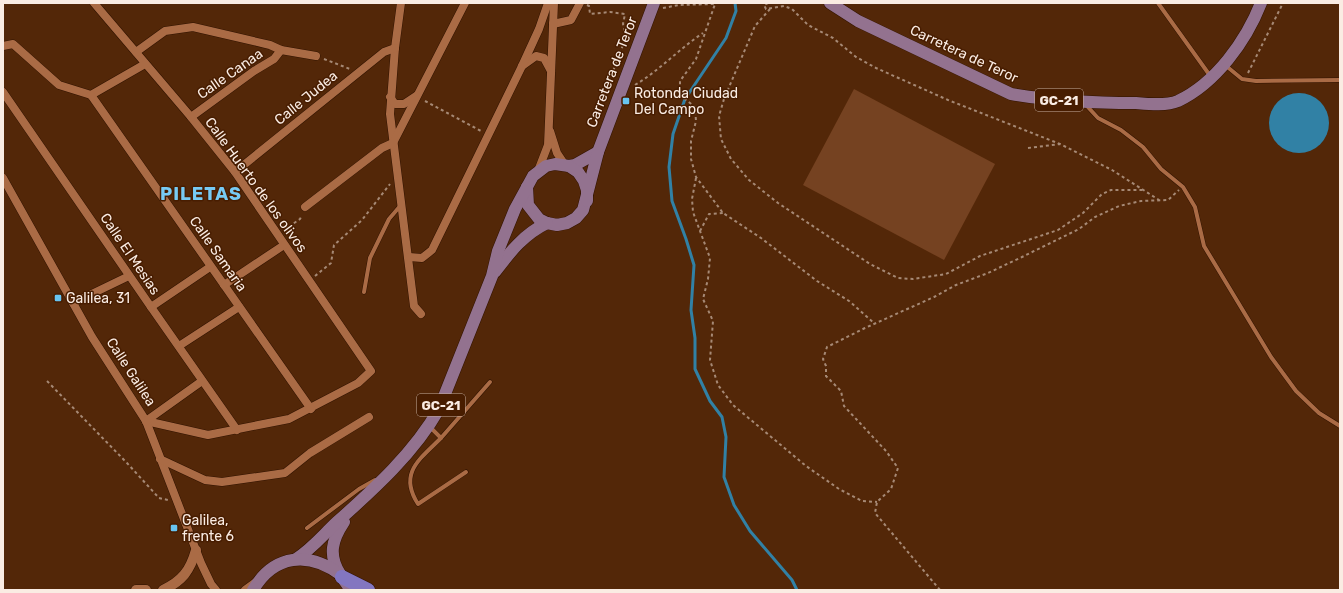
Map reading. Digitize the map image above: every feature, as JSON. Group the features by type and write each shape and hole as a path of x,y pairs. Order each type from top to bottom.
{"highway":[{"path":"341,576 368,590"}],"main road":[{"name":"Carretera de Teror","path":"830,3 858,21 1011,94 1038,99 1160,104 1176,102 1193,92 1211,77 1243,40 1261,3"},
{"name":"Carretera de Teror","path":"587,201 598,152 653,5"},
{"path":"538,171 546,166 555,164 567,166 575,165 598,152"},
{"path":"527,188 527,196 531,209 539,219 547,223 558,225 567,223 580,214 587,201 587,190 584,180 578,172 567,166"},
{"name":"GC-21","path":"256,585 269,570 282,563 296,559 309,551 386,474 430,426 439,409 492,276 498,251 515,209 533,176 538,171"},
{"name":"GC-21","path":"492,276 512,249 523,238 547,223"},
{"name":"GC-21","path":"350,590 334,562 332,546 338,532 351,510"},
{"name":"GC-21","path":"296,559 312,560 328,566 341,576"}],"street":[{"name":"Calle Huerto de los olivos","path":"94,3 191,117 234,172 371,371 358,383 310,408"},
{"path":"401,3 390,97 393,143 409,257 414,306 421,314"},
{"path":"305,207 382,148 393,143 465,3"},
{"path":"409,257 422,258 432,250 522,66 539,29 548,3"},
{"path":"538,171 548,145 554,3"},
{"path":"553,24 571,20 580,3"},
{"path":"136,52 165,31 193,27 270,45 281,50 316,56"},
{"path":"3,46 13,44 58,85 91,95 145,64"},
{"name":"Calle Judea","path":"234,172 384,52 395,48"},
{"name":"Calle Canaa","path":"191,117 254,71 274,59 281,50"},
{"path":"522,66 536,56 544,58 552,72"},
{"name":"Calle El Mesias","path":"3,92 150,307 237,430"},
{"name":"Calle Samaria","path":"91,95 310,408"},
{"path":"390,97 395,104 404,104 416,96"},
{"path":"549,124 557,153 567,166"},
{"name":"Calle Galilea","path":"3,178 92,336 146,421 210,584 216,590"},
{"path":"224,284 284,245"},
{"path":"150,307 210,267"},
{"path":"73,303 129,276"},
{"path":"178,346 238,307"},
{"path":"146,421 202,381"},
{"path":"146,421 208,435 289,419 310,408"},
{"path":"160,459 205,480 222,482 285,473 310,453 369,417"},
{"path":"163,590 177,583 186,575 196,550"},
{"path":"245,590 256,585"},
{"path":"136,590 146,590"}],"lane":[{"path":"1158,3 1211,77"},
{"path":"1223,64 1242,79 1256,81 1340,80"},
{"path":"1084,102 1098,118 1121,130 1143,147 1161,169 1183,186 1195,207 1204,246 1271,357 1296,391 1319,413 1340,426"},
{"path":"364,292 370,258 389,219 402,205"},
{"path":"466,472 418,504 411,492 410,480 414,465 441,438 490,382"},
{"path":"430,426 441,438"},
{"path":"307,528 359,489 386,474"}],"path":[{"path":"653,5 668,8 679,5 715,3 696,59 680,81 680,90 685,99 695,107 696,120 691,141 691,159 696,177 723,213 761,238 817,281 849,301 871,321 876,323"},
{"path":"768,3 764,5 766,9 784,6 792,9 808,25 833,38 856,57 876,68 948,100 1060,144 1112,170 1160,200"},
{"path":"1242,79 1251,70 1283,3"},
{"path":"770,8 755,26 724,99 719,116 721,139 731,159 749,180 778,203 870,264 898,278 913,279 946,274 980,256 1058,230 1083,213 1102,194 1111,190 1144,190"},
{"path":"316,56 359,72"},
{"path":"416,96 489,135"},
{"path":"1028,148 1060,144"},
{"path":"309,281 331,263 334,245 362,220 397,176"},
{"path":"696,177 692,199 693,212 710,258 708,278 703,299 713,321 710,360 718,385 733,405 806,466 839,489 862,502 877,502"},
{"path":"940,590 876,513 877,502 891,489 898,468 886,451 844,406 841,391 826,376 826,366 823,359 827,347 876,323 934,298 956,286 1016,260 1079,229 1095,217 1119,206 1141,201 1168,200 1183,186"},
{"path":"276,235 300,219 305,207"},
{"path":"700,232 709,214 723,213"},
{"path":"47,381 111,446 159,498 177,502"}],"shaded area":[{"path":"854,89 995,164 944,260 803,185"}],"water":[{"path":"1293,93 1305,93 1316,98 1324,106 1329,117 1327,135 1316,148 1305,153 1293,153 1282,148 1274,140 1269,129 1269,117 1274,106 1282,98"}],"waterway":[{"path":"735,3 736,11 726,38 685,99 673,134 669,167 672,201 694,265 691,310 695,338 695,369 710,401 722,417 726,437 724,477 734,505 750,531 792,580 797,590"}],"place":[{"name":"Rotonda Ciudad Del Campo","path":"626,101"},
{"name":"Galilea, 31","path":"58,298"},
{"name":"Galilea, frente 6","path":"174,528"}],"district":[{"name":"PILETAS","path":"201,194"}]}
